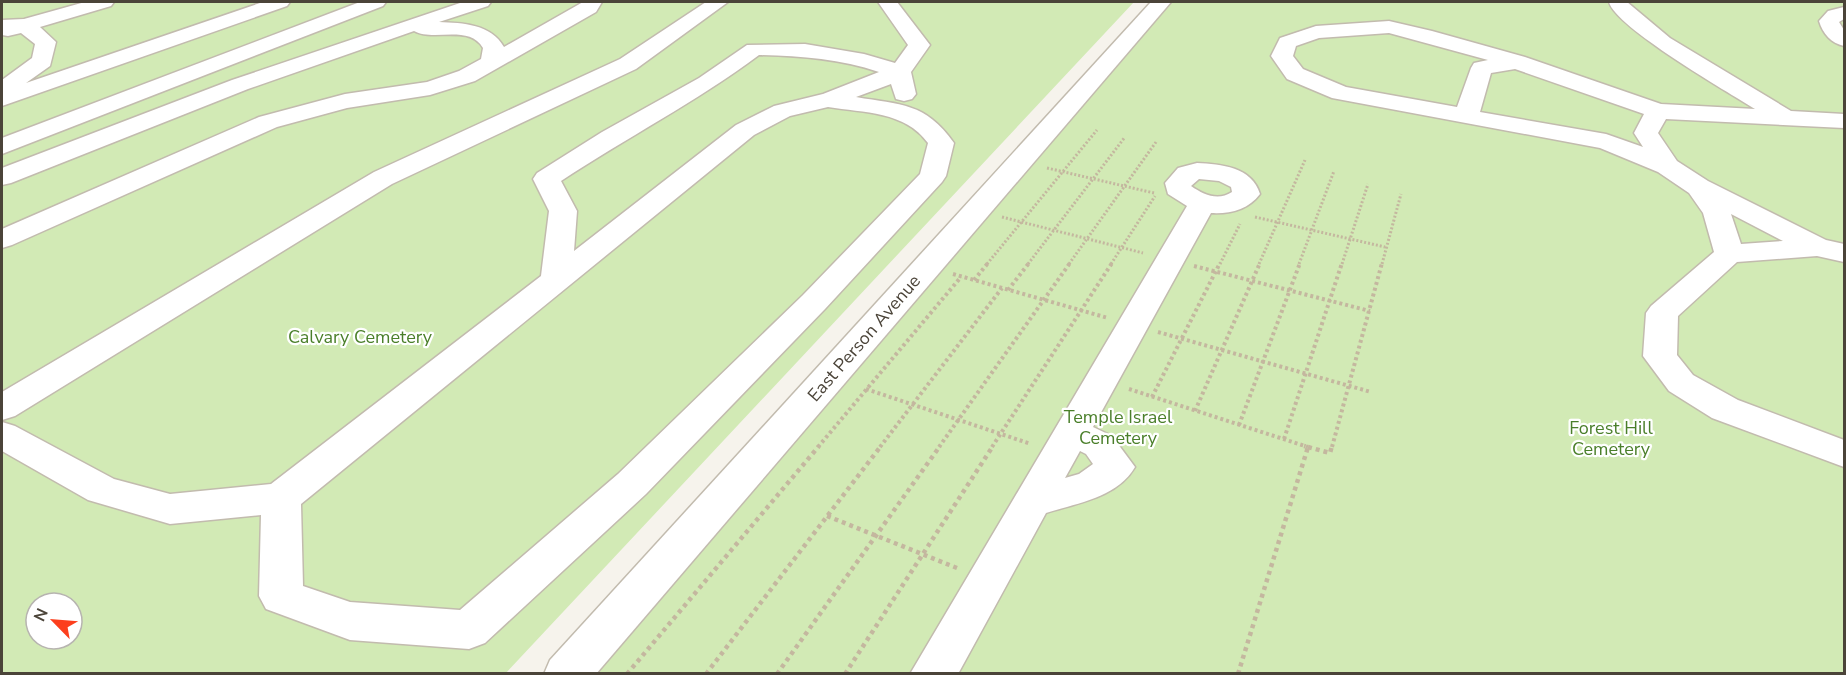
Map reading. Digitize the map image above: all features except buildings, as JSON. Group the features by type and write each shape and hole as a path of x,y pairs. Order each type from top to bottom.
{"street":[{"path":"2,33 104,2"},
{"path":"2,89 42,62 98,48 236,2"},
{"path":"2,99 279,2"},
{"path":"2,147 376,2"},
{"path":"2,177 313,57 481,2"},
{"path":"2,239 268,122 345,101 430,88 467,76 589,8 592,2"},
{"path":"2,408 383,178 628,64 718,2"},
{"path":"2,435 102,490 170,509 280,498 745,130 782,111 828,100 900,72 920,45 888,2"},
{"name":"East Person Avenue","path":"567,674 1161,2"},
{"path":"1618,2 1620,7 1663,42 1786,118"},
{"path":"317,4 397,28 472,31 488,38 494,48 492,62"},
{"path":"2,10 71,12"},
{"path":"1845,13 1835,15 1829,21 1832,30 1845,40"},
{"path":"2,26 24,25 46,42 42,62"},
{"path":"1831,250 1699,187 1667,166 1606,142 1340,93 1295,74 1282,56 1287,42 1316,32 1389,27 1425,34 1517,62 1658,111 1845,121"},
{"path":"556,279 563,211 546,178 611,137 707,83 754,49 814,51 864,60 900,72"},
{"path":"268,122 313,74 313,57"},
{"path":"1466,117 1482,68 1517,62"},
{"path":"900,72 908,113"},
{"path":"280,498 281,596 350,621 469,630 632,484 814,302 933,176 941,143 929,128 908,113 828,100"},
{"path":"1658,111 1646,133 1667,166"},
{"path":"1699,187 1717,213 1730,254"},
{"path":"933,674 1203,203"},
{"path":"1831,250 1730,254 1662,313 1660,356 1681,383 1725,409 1845,454"},
{"path":"1030,503 1092,484 1116,467 1099,445 1065,443"}],"path":[{"path":"974,280 1097,130"},
{"path":"706,674 913,405 1054,230 1125,137"},
{"path":"777,674 1156,142"},
{"path":"1196,411 1305,160"},
{"path":"845,674 1157,194 1044,167"},
{"path":"1239,425 1334,171"},
{"path":"1284,439 1368,184"},
{"path":"1101,381 1330,453 1401,194"},
{"path":"1152,397 1245,214 1385,247"},
{"path":"1001,217 1370,311"},
{"path":"951,274 1371,392"},
{"path":"627,674 961,277"},
{"path":"866,389 1000,434 1065,443"},
{"path":"1238,674 1308,447"},
{"path":"827,516 986,580"}],"green space":[{"name":"Calvary Cemetery","path":"2,2 1134,2 505,674 2,673"},
{"path":"1169,2 1844,2 1844,673 567,674"}],"park label":[{"name":"Temple Israel Cemetery","path":"1118,427"},
{"name":"Forest Hill Cemetery","path":"1611,438"}]}
